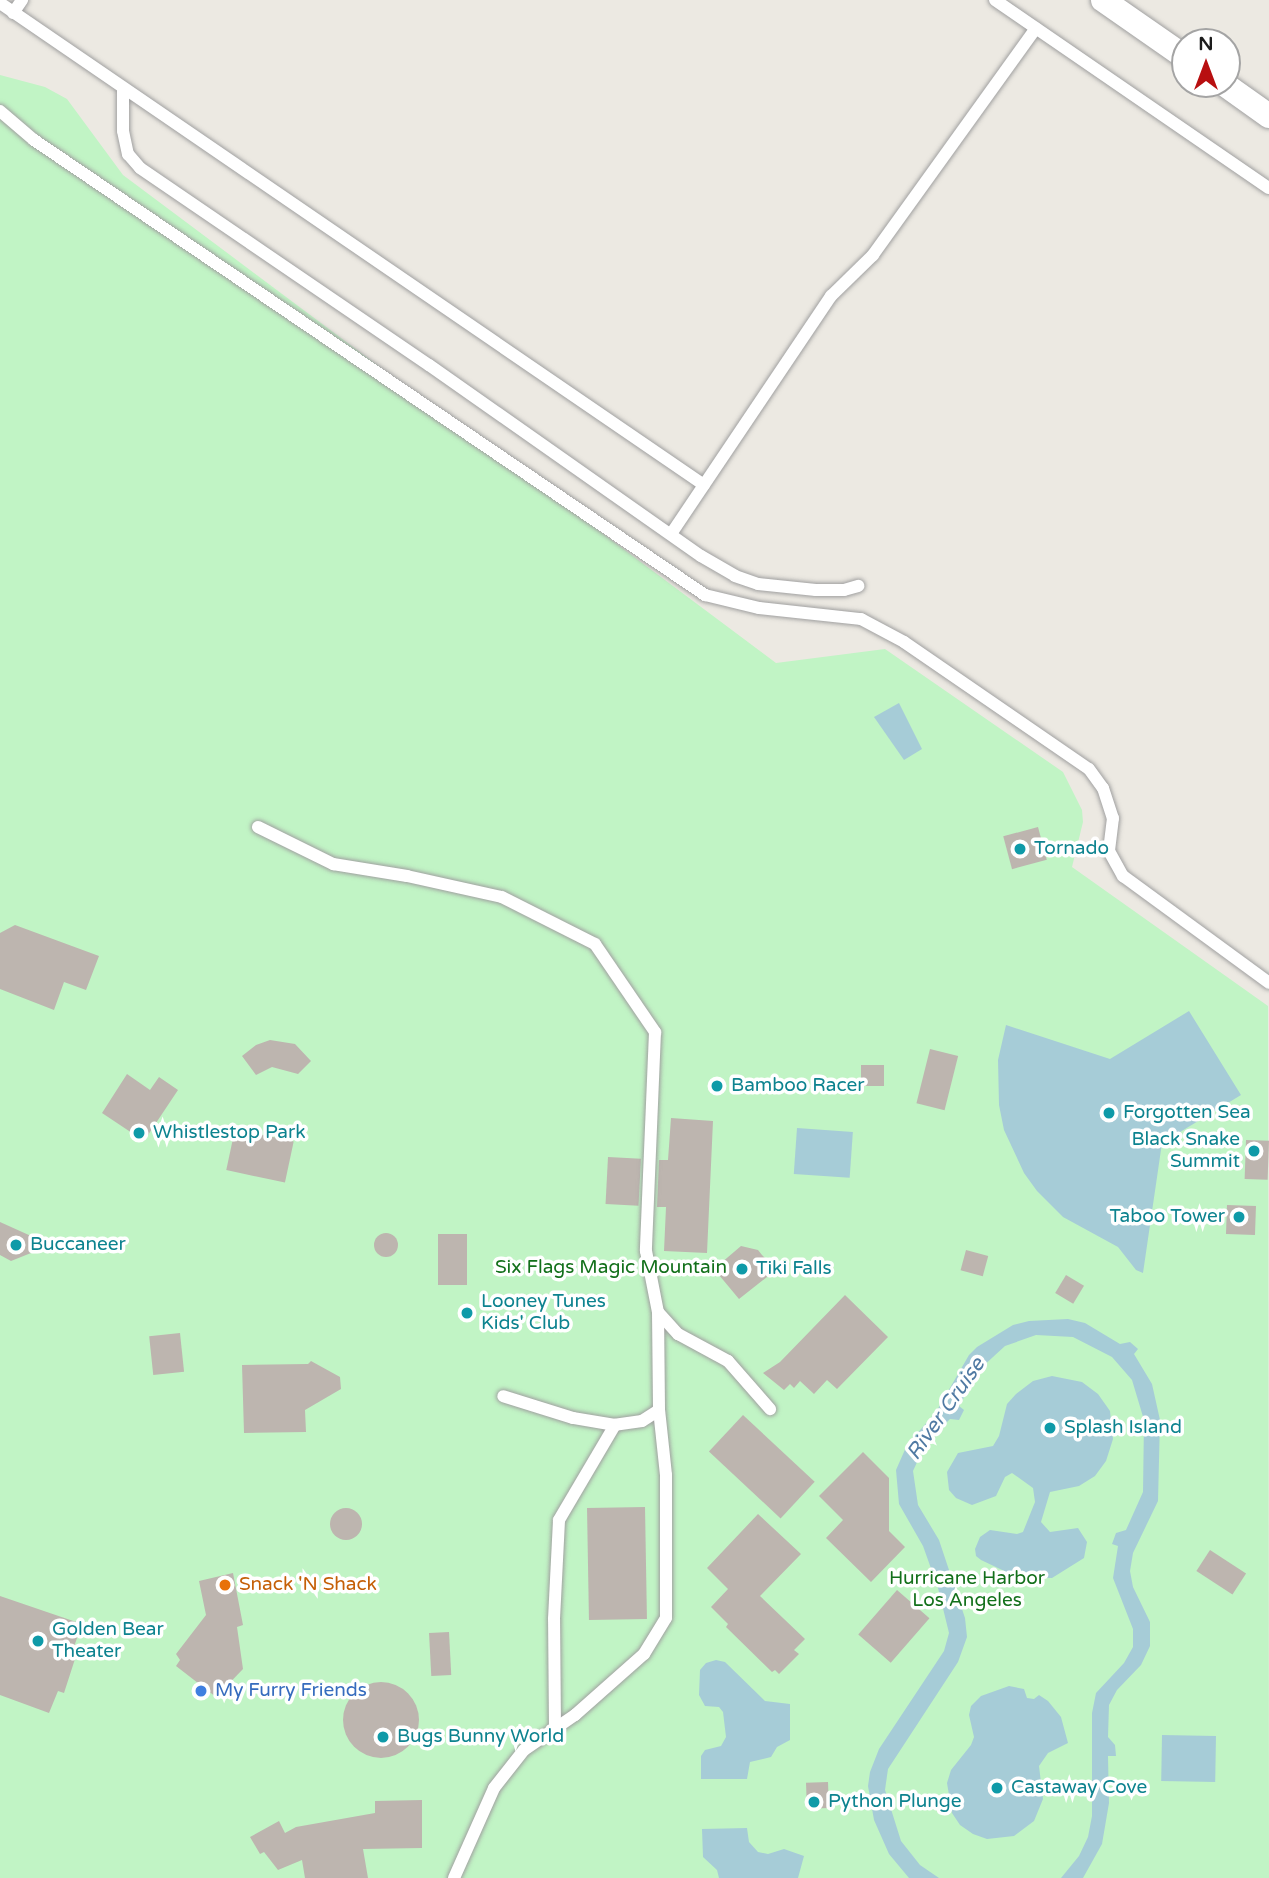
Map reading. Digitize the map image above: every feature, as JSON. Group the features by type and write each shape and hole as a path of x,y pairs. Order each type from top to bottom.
{"street":[{"path":"1103,0 1171,47"},
{"path":"1241,96 1269,116"}],"lane":[{"path":"13,13 22,0"},
{"path":"995,0 1269,188"},
{"path":"0,3 704,485"},
{"path":"671,534 831,296 873,255 1036,28"},
{"path":"123,88 125,143 128,154 140,168 671,534 735,576 758,584 816,590 844,590 858,586"},
{"path":"0,111 34,140 705,595 759,608 861,619 915,649 1089,769 1103,788 1114,818 1109,851 1123,876 1269,983"},
{"path":"258,827 333,864 502,897 595,944 655,1032 646,1251 658,1312 659,1410 666,1475 666,1618 644,1654 555,1728 524,1750 494,1788 454,1878"},
{"path":"658,1312 678,1334 728,1361 771,1409"},
{"path":"503,1396 573,1418 615,1425 642,1421 659,1410"},
{"path":"555,1728 554,1619 559,1520 615,1425"}],"green space":[{"name":"Six Flags Magic Mountain","path":"0,75 45,87 67,99 123,175 776,663 885,649 1063,772 1082,810 1083,822 1072,867 1268,1006 1269,1878 0,1878"}],"water":[{"path":"899,703 922,749 904,760 874,717"},
{"path":"1189,1011 1241,1095 1162,1143 1143,1273 1136,1270 1118,1247 1063,1217 1037,1191 1024,1173 1004,1130 999,1105 998,1060 1006,1025 1110,1059"},
{"path":"797,1128 853,1132 850,1178 794,1174"},
{"name":"River Cruise","path":"1068,1319 1085,1323 1120,1344 1130,1342 1138,1349 1134,1354 1152,1384 1160,1420 1158,1501 1133,1553 1130,1571 1133,1587 1150,1622 1150,1646 1141,1665 1117,1690 1109,1705 1108,1737 1115,1745 1116,1756 1108,1756 1109,1803 1102,1844 1083,1878 1061,1878 1079,1856 1088,1837 1092,1816 1092,1713 1096,1693 1124,1663 1133,1647 1133,1629 1113,1578 1118,1546 1112,1544 1116,1533 1126,1530 1143,1492 1144,1420 1132,1380 1112,1357 1073,1337 1036,1335 1005,1346 981,1368 959,1406 964,1410 959,1420 950,1419 935,1434 924,1447 913,1471 918,1505 939,1540 965,1618 967,1637 958,1662 888,1769 885,1790 901,1841 920,1865 939,1878 909,1878 889,1854 874,1820 868,1786 870,1772 879,1749 944,1651 949,1633 938,1588 923,1546 899,1504 896,1470 907,1445 936,1412 969,1355 977,1347 1013,1325 1029,1321"},
{"path":"1052,1376 1082,1382 1098,1394 1110,1411 1113,1439 1106,1461 1095,1476 1079,1486 1050,1492 1041,1522 1050,1532 1078,1528 1087,1542 1084,1558 1052,1578 1017,1577 981,1560 976,1556 975,1549 980,1537 990,1530 1017,1534 1023,1532 1035,1502 1033,1488 1012,1473 1005,1477 996,1496 972,1505 956,1498 949,1490 947,1472 958,1453 993,1446 999,1436 1007,1404 1033,1381"},
{"path":"716,1660 725,1662 765,1701 790,1704 790,1740 777,1747 771,1757 750,1762 747,1779 701,1779 701,1756 705,1750 721,1746 726,1737 723,1712 719,1707 705,1706 699,1695 700,1670 706,1663"},
{"path":"1009,1686 1024,1689 1027,1698 1034,1699 1039,1695 1048,1701 1061,1717 1068,1743 1048,1753 1039,1766 1043,1799 1034,1821 1014,1836 987,1839 960,1825 952,1813 947,1783 951,1770 971,1745 974,1737 969,1715 971,1706 981,1696"},
{"path":"1162,1735 1216,1736 1215,1782 1161,1781"},
{"path":"747,1828 749,1842 758,1852 768,1854 784,1849 804,1856 798,1878 719,1878 717,1870 703,1857 702,1829"}],"building":[{"path":"1038,827 1047,860 1012,869 1003,836"},
{"path":"15,925 99,956 86,990 64,982 54,1010 0,989 0,933"},
{"path":"270,1040 295,1044 311,1061 298,1074 272,1067 256,1075 242,1056 256,1045"},
{"path":"930,1049 958,1056 945,1110 916,1103"},
{"path":"861,1065 884,1065 884,1086 861,1086"},
{"path":"127,1074 150,1090 159,1077 178,1090 144,1141 102,1113"},
{"path":"671,1118 713,1121 707,1253 664,1251 666,1207 657,1207 659,1160 668,1160"},
{"path":"235,1129 294,1141 285,1183 226,1170"},
{"path":"1246,1140 1269,1141 1268,1180 1245,1179"},
{"path":"608,1157 641,1159 638,1206 606,1204"},
{"path":"1227,1205 1256,1206 1255,1235 1226,1234"},
{"path":"0,1222 51,1245 11,1261 0,1255"},
{"path":"386,1233 394,1237 398,1245 394,1253 386,1257 378,1253 374,1245 378,1237"},
{"path":"438,1234 467,1234 467,1285 438,1285"},
{"path":"741,1246 758,1250 767,1260 767,1277 739,1299 714,1269"},
{"path":"966,1250 988,1256 983,1276 961,1270"},
{"path":"1066,1275 1084,1286 1073,1304 1055,1293"},
{"path":"845,1295 888,1337 837,1389 827,1380 814,1394 800,1381 794,1388 790,1384 784,1390 763,1373 780,1362"},
{"path":"180,1333 184,1372 153,1375 149,1336"},
{"path":"311,1361 340,1377 341,1389 305,1410 306,1432 244,1433 242,1365 308,1364"},
{"path":"743,1415 815,1482 781,1518 709,1452"},
{"path":"863,1452 889,1478 889,1531 905,1547 871,1582 826,1538 843,1520 819,1496"},
{"path":"645,1507 647,1619 589,1620 587,1508"},
{"path":"346,1508 358,1512 362,1524 358,1536 346,1540 334,1536 330,1524 334,1512"},
{"path":"758,1514 801,1554 760,1596 805,1639 794,1650 799,1654 779,1674 775,1670 772,1672 726,1627 728,1624 711,1607 728,1589 707,1568"},
{"path":"1210,1550 1246,1573 1232,1594 1196,1571"},
{"path":"233,1573 243,1625 237,1627 243,1669 216,1697 176,1666 180,1660 176,1654 206,1615 199,1581"},
{"path":"897,1590 929,1618 891,1663 858,1635"},
{"name":"Golden Bear Theater","path":"0,1596 82,1624 70,1658 75,1659 64,1693 58,1691 49,1713 0,1695"},
{"path":"449,1632 451,1675 431,1676 429,1633"},
{"path":"381,1682 395,1685 408,1693 416,1706 419,1720 416,1734 408,1747 395,1755 381,1758 367,1755 354,1747 346,1734 343,1720 346,1706 354,1693 367,1685"},
{"path":"828,1782 829,1808 807,1809 806,1783"},
{"path":"422,1800 422,1848 363,1849 368,1878 305,1878 302,1860 278,1870 264,1852 260,1854 250,1837 279,1821 285,1833 296,1827 375,1813 375,1801"}],"place":[{"name":"Tornado","path":"1020,849"},
{"name":"Bamboo Racer","path":"717,1086"},
{"name":"Forgotten Sea","path":"1109,1113"},
{"name":"Whistlestop Park","path":"139,1133"},
{"name":"Black Snake Summit","path":"1254,1151"},
{"name":"Taboo Tower","path":"1239,1217"},
{"name":"Buccaneer","path":"16,1245"},
{"name":"Tiki Falls","path":"742,1269"},
{"name":"Looney Tunes Kids' Club","path":"467,1313"},
{"name":"Splash Island","path":"1050,1428"},
{"name":"Snack 'N Shack","path":"225,1585"},
{"name":"Golden Bear Theater","path":"38,1641"},
{"name":"My Furry Friends","path":"201,1691"},
{"name":"Bugs Bunny World","path":"383,1737"},
{"name":"Castaway Cove","path":"997,1788"},
{"name":"Python Plunge","path":"814,1802"}],"park label":[{"name":"Hurricane Harbor Los Angeles","path":"967,1590"}]}
